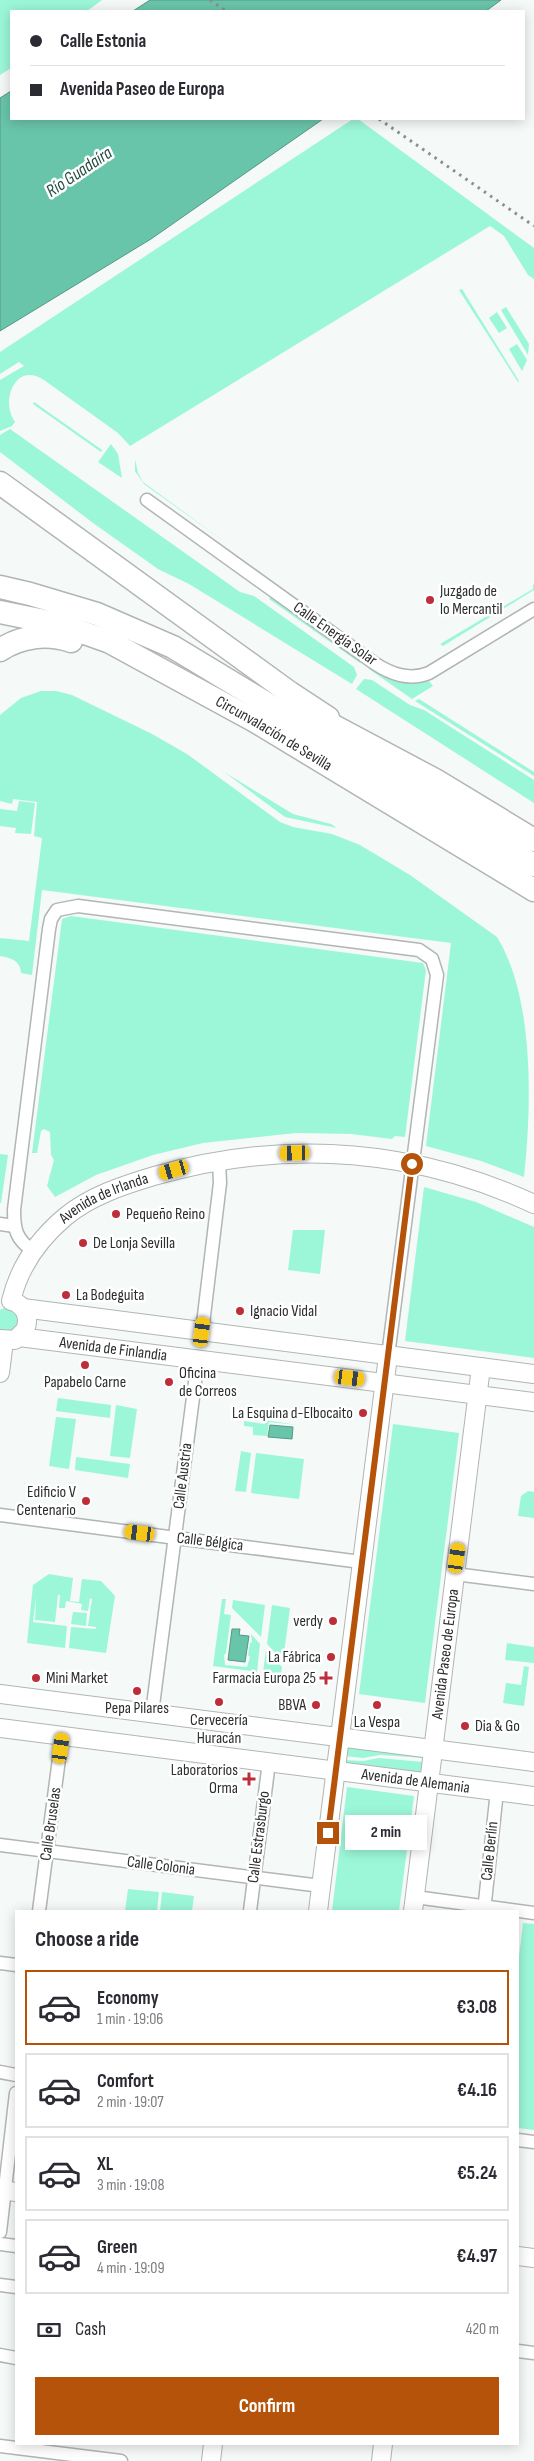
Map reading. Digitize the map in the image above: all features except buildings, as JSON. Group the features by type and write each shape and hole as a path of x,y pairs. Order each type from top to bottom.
{"highway":[{"path":"0,483 282,688 356,736"},
{"name":"Circunvalación de Sevilla","path":"0,588 64,604 129,627 173,648 218,673 534,865"},
{"name":"Circunvalación de Sevilla","path":"0,612 59,624 110,642 255,721 534,890"},
{"path":"129,627 198,650 294,705 356,736 435,780 534,840"},
{"path":"0,650 26,639 45,636 143,660"},
{"path":"412,817 439,842 516,891 534,906"}],"main road":[{"name":"Avenida de Irlanda","path":"11,1304 15,1285 33,1251 66,1216 89,1201 135,1182 219,1161 279,1154 351,1155 412,1164 467,1178 534,1204"},
{"name":"Avenida de Finlandia","path":"11,1304 202,1332 534,1374"},
{"path":"0,1374 8,1339 27,1326 27,1316 11,1304"},
{"name":"Avenida de Finlandia","path":"8,1339 198,1359 534,1402"},
{"path":"318,1910 388,1356"},
{"name":"Avenida Paseo de Europa","path":"414,1904 482,1367"},
{"name":"Avenida de Alemania","path":"0,1694 534,1762"},
{"name":"Avenida de Alemania","path":"0,1728 534,1796"},
{"path":"519,2256 534,2258"},
{"path":"211,2461 214,2445"},
{"path":"381,2461 383,2445"}],"street":[{"name":"Calle Energía Solar","path":"147,500 374,662 398,675 415,676 429,673 534,609"},
{"path":"33,1251 21,1242 15,1233 14,1210 49,930 51,919 57,910 78,906 414,949 428,955 434,964 437,975 388,1356"},
{"path":"202,1332 220,1183 219,1161"},
{"path":"0,1224 14,1226"},
{"name":"Calle Austria","path":"152,1713 198,1359"},
{"name":"Calle Bélgica","path":"0,1515 361,1562"},
{"path":"455,1574 534,1584"},
{"name":"Calle Bruselas","path":"39,1910 62,1736"},
{"name":"Calle Estrasburgo","path":"250,1910 269,1762"},
{"name":"Calle Berlín","path":"484,1909 497,1791"},
{"name":"Calle Colonia","path":"0,1846 321,1886"},
{"path":"414,1904 496,1910"},
{"path":"519,1912 534,1913"},
{"path":"0,1963 15,1965"},
{"path":"0,2072 15,2075"},
{"path":"0,2232 7,2191 15,2105"},
{"path":"519,2140 534,2142"},
{"path":"0,2244 15,2246"},
{"path":"0,2285 15,2287"},
{"path":"519,2351 534,2353"},
{"path":"0,2356 15,2358"},
{"path":"0,2446 120,2461"}],"shaded area":[{"path":"0,0 102,0 88,10 10,10 10,69 0,75"},
{"path":"351,120 359,120 534,248 534,279 528,275 504,236 490,226 130,446 118,433 44,380 34,376 25,376 13,386 9,404 15,422 12,426 0,431 0,380 24,366 19,362 0,374 0,352"},
{"path":"462,289 519,381 518,382 459,290"},
{"path":"506,307 529,344 528,355 501,310"},
{"path":"497,312 507,328 499,333 489,318"},
{"path":"517,344 527,360 522,371 509,349"},
{"path":"34,402 102,450 101,452 33,404"},
{"path":"10,429 240,592 254,596 354,667 357,675 352,684 189,584 158,569 93,523 0,452 0,435"},
{"path":"111,444 118,454 122,478 98,462"},
{"path":"135,459 138,473 143,482 225,542 144,484 135,471"},
{"path":"533,584 534,590 443,646 440,644 533,589"},
{"path":"271,596 362,661 360,663 269,599"},
{"path":"370,667 398,681 420,682 428,680 433,686 412,699 369,669"},
{"path":"364,679 372,680 410,705 424,710 534,780 534,803 356,689"},
{"path":"41,691 56,691 72,695 152,734 187,754 280,822 293,827 332,834 360,845 410,875 497,937 509,962 518,989 524,1020 529,1084 524,1177 481,1161 426,1146 451,943 42,890 32,975 21,973 17,963 0,956 0,938 29,941 42,838 34,836 37,802 13,799 12,804 0,801 0,715 21,698"},
{"path":"419,699 534,772 534,776 415,701"},
{"path":"224,772 293,814 331,824 337,828 285,817"},
{"path":"19,801 35,803 31,834 15,833 16,828 0,826 0,809 17,811"},
{"path":"71,916 423,963 426,970 405,1137 395,1136 392,1139 351,1134 296,1133 203,1143 153,1155 96,1175 55,1197 47,1186 54,1160 51,1155 50,1132 44,1129 41,1131 37,1153 32,1153 62,919"},
{"path":"0,1154 8,1155 1,1203 0,1203"},
{"path":"424,1187 476,1202 534,1227 534,1358 405,1341"},
{"path":"293,1230 325,1230 320,1274 288,1270"},
{"path":"4,1308 13,1310 16,1313 18,1323 14,1331 0,1332 0,1310"},
{"path":"58,1398 111,1405 110,1418 56,1411"},
{"path":"116,1405 137,1409 130,1458 110,1456"},
{"path":"56,1417 76,1419 69,1469 49,1466"},
{"path":"265,1420 297,1425 269,1422 267,1436 253,1435 253,1427 244,1426 244,1421 264,1424"},
{"path":"393,1424 459,1433 425,1703 359,1694"},
{"path":"241,1451 251,1453 246,1492 235,1491"},
{"path":"256,1453 304,1459 299,1499 251,1493"},
{"path":"76,1457 130,1464 128,1478 75,1470"},
{"path":"528,1491 534,1492 534,1518 518,1516 521,1496"},
{"path":"49,1574 73,1578 70,1601 79,1602 82,1579 101,1581 115,1596 106,1653 69,1648 71,1627 96,1629 96,1627 88,1626 92,1599 90,1598 88,1611 81,1610 82,1604 66,1601 65,1608 59,1608 60,1595 58,1595 55,1622 35,1620 36,1598 33,1622 67,1626 65,1648 27,1643 33,1585"},
{"path":"222,1599 226,1599 224,1614 231,1615 226,1653 224,1655 225,1665 247,1667 250,1657 248,1655 250,1643 252,1642 251,1634 260,1644 257,1672 213,1666"},
{"path":"233,1600 265,1605 261,1637 232,1608"},
{"path":"272,1605 290,1608 283,1661 267,1644"},
{"path":"73,1612 87,1613 86,1626 71,1624"},
{"path":"507,1643 534,1647 534,1663 505,1660"},
{"path":"266,1651 282,1667 281,1675 263,1672"},
{"path":"524,1666 529,1667 524,1706 503,1703 506,1683 521,1685"},
{"path":"346,1746 423,1755 424,1758 380,1755 363,1758 344,1756"},
{"path":"379,1758 423,1762 422,1772 345,1765 344,1760 363,1761"},
{"path":"347,1787 414,1796 399,1910 332,1910"},
{"path":"128,1889 159,1892 157,1910 125,1910"},
{"path":"162,1892 194,1896 192,1910 160,1910"},
{"path":"523,1923 534,1924 534,2130 519,2128 519,1957"}],"water":[{"path":"150,0 501,0 487,10 135,10"},
{"name":"Río Guadaíra","path":"10,92 10,120 322,120 151,239 0,331 0,98"},
{"path":"270,1425 293,1427 292,1439 268,1437"},
{"path":"232,1629 240,1629 239,1635 249,1636 245,1662 228,1660"}],"railway":[{"path":"210,0 225,10"},
{"path":"380,120 534,226"}],"place":[{"name":"Juzgado de lo Mercantil","path":"430,600"},
{"name":"Pequeño Reino","path":"116,1214"},
{"name":"De Lonja Sevilla","path":"83,1243"},
{"name":"La Bodeguita","path":"66,1295"},
{"name":"Ignacio Vidal","path":"240,1311"},
{"name":"Papabelo Carne","path":"85,1365"},
{"name":"Oficina de Correos","path":"169,1382"},
{"name":"La Esquina d-Elbocaito","path":"363,1413"},
{"name":"Edificio V Centenario","path":"86,1501"},
{"name":"verdy","path":"333,1621"},
{"name":"La Fábrica","path":"331,1657"},
{"name":"Mini Market","path":"36,1678"},
{"name":"Farmacia Europa 25","path":"326,1678"},
{"name":"Pepa Pilares","path":"137,1691"},
{"name":"Cervecería Huracán","path":"219,1702"},
{"name":"BBVA","path":"316,1705"},
{"name":"La Vespa","path":"377,1705"},
{"name":"Dia & Go","path":"465,1726"},
{"name":"Laboratorios Orma","path":"249,1779"}],"route":[{"path":"328,1833 412,1164"}]}
